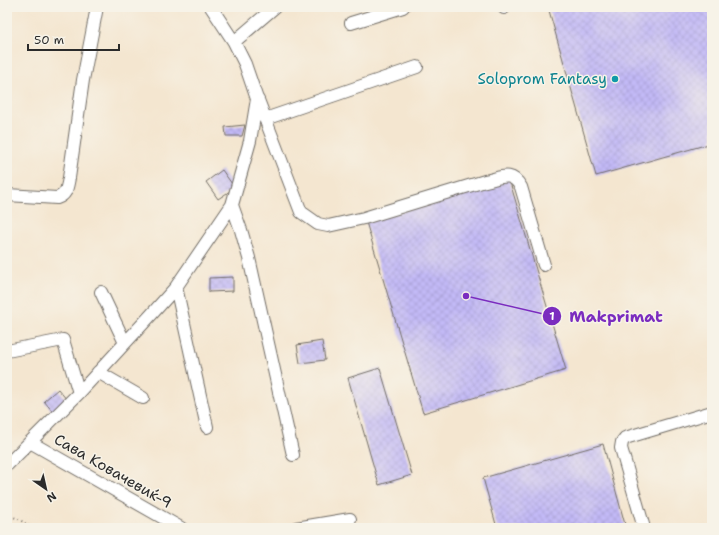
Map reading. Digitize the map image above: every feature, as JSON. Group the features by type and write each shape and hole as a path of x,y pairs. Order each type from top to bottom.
{"street":[{"path":"7,196 57,198 66,192 83,80 97,7"},
{"path":"211,7 234,42 245,64 301,212 318,224 328,226 364,218 485,181 512,176 521,187 544,265"},
{"path":"234,42 275,7"},
{"path":"351,23 403,7"},
{"path":"265,119 417,67"},
{"path":"7,465 98,372 176,287 232,205 250,141 257,99"},
{"path":"232,205 249,258 293,455"},
{"path":"176,287 207,427"},
{"path":"102,292 125,343"},
{"path":"7,351 63,340 79,392"},
{"path":"98,372 143,398"},
{"path":"644,528 621,448 622,442 625,438 712,412"},
{"name":"Сава Ковачевиќ-9","path":"30,442 181,528"},
{"path":"296,528 350,519"}],"path":[{"path":"7,514 32,528"}],"building":[{"name":"Soloprom Fantasy","path":"548,7 708,7 712,22 712,143 596,176"},
{"path":"245,125 242,136 226,136 225,127"},
{"path":"222,170 232,184 230,191 218,199 206,182"},
{"path":"509,179 566,370 423,413 366,222"},
{"path":"233,277 233,291 209,292 209,278"},
{"path":"322,341 325,360 300,363 297,345"},
{"path":"380,368 412,475 379,485 348,378"},
{"path":"58,389 67,400 53,412 44,401"},
{"path":"603,444 626,528 497,528 483,478"}],"place":[{"name":"Soloprom Fantasy","path":"615,79"},
{"name":"Makprimat","path":"466,296"}]}
